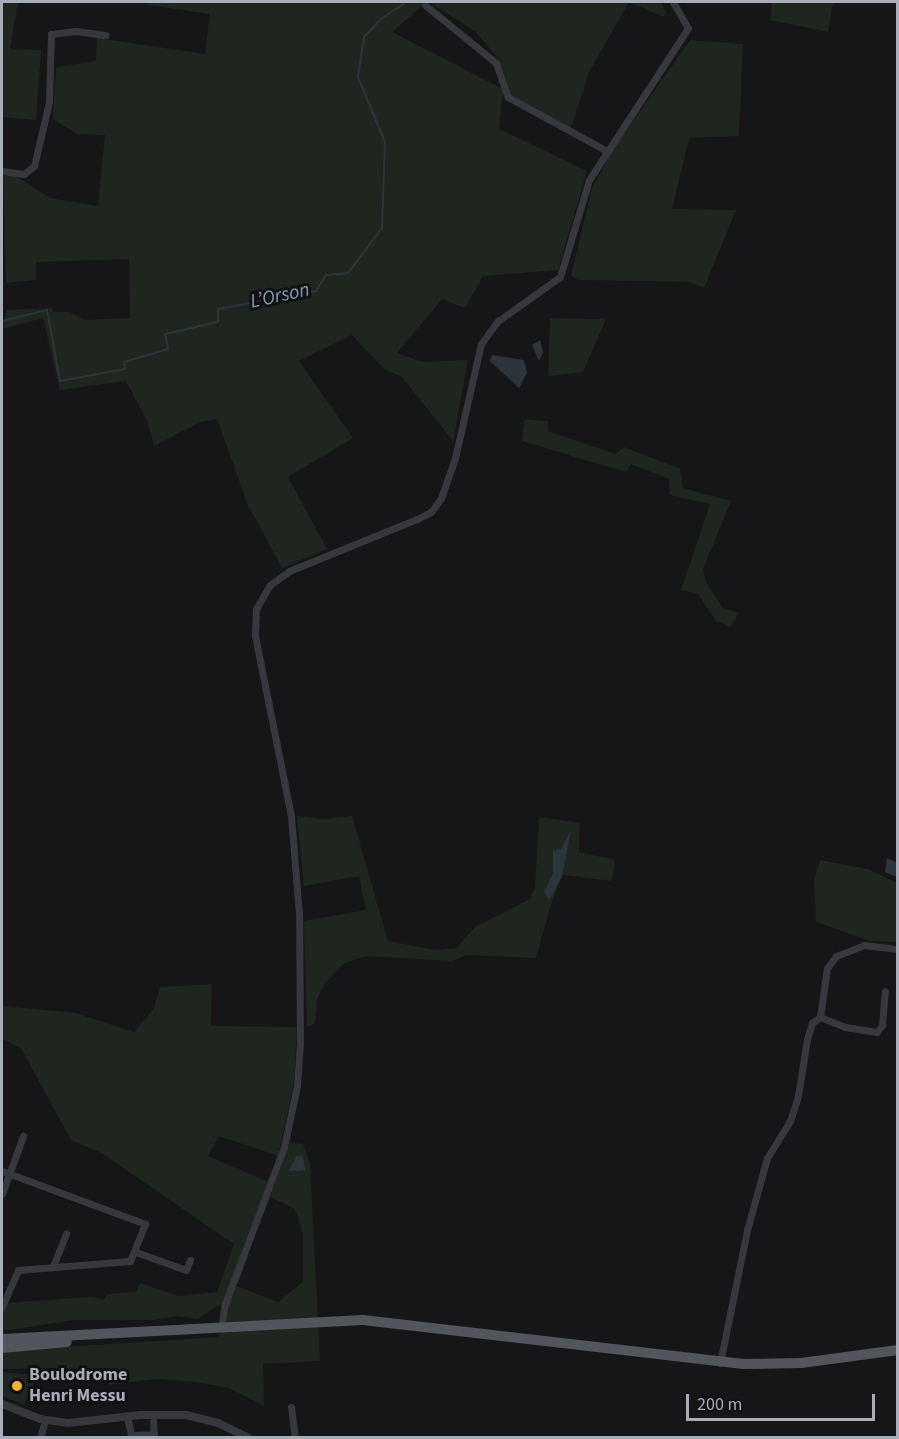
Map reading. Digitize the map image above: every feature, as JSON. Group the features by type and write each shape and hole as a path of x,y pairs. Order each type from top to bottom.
{"main road":[{"path":"2,1339 383,1321 720,1363 787,1364 897,1350"},
{"path":"2,1348 115,1338 123,1334"}],"street":[{"path":"221,1328 225,1304 284,1147 297,1086 300,1043 299,914 291,816 255,636 256,609 270,585 290,571 417,519 431,512 441,498 455,458 481,344 498,321 560,277 589,180 688,28 673,2"},
{"path":"425,5 496,63 508,97 607,151"},
{"path":"2,171 24,174 34,166 49,102 51,34 76,31 106,35"},
{"path":"720,1363 747,1230 767,1158 790,1121 798,1096 807,1039 812,1023 820,1017 831,960 864,945 897,949"},
{"path":"820,1017 845,1027 877,1032 882,1024 885,991"},
{"path":"2,1194 23,1136"},
{"path":"2,1171 145,1224 136,1252 130,1261 18,1270 2,1306"},
{"path":"54,1266 66,1234"},
{"path":"136,1252 186,1270 190,1260"},
{"path":"2,1404 45,1420 79,1423 153,1414 198,1417 249,1437"},
{"path":"291,1407 295,1437"},
{"path":"127,1417 131,1435 154,1436 153,1414"},
{"path":"40,1437 45,1420"}],"shaded area":[{"path":"2,2 18,2 10,49 41,50 36,120 2,117"},
{"path":"148,2 426,2 392,32 503,89 499,129 587,171 558,270 483,276 465,308 442,299 397,353 422,362 468,360 453,441 402,377 384,369 352,335 299,361 353,438 288,477 327,549 282,568 248,505 217,419 201,422 154,446 148,423 126,381 60,390 43,318 2,329 7,310 52,308 53,312 70,312 86,320 130,318 129,259 36,262 36,280 6,283 3,176 16,176 50,198 98,206 105,135 77,134 53,119 56,67 96,61 97,38 205,54 210,14 148,5"},
{"path":"429,2 629,2 589,72 571,128 511,95 500,61 476,32"},
{"path":"629,2 661,2 666,13 664,17"},
{"path":"772,2 833,2 828,32 770,20"},
{"path":"690,40 743,44 739,136 689,138 672,209 736,210 704,288 690,282 580,280 571,276 592,188 613,150"},
{"path":"550,318 606,319 583,372 548,376"},
{"path":"540,340 543,352 539,361 532,345"},
{"path":"492,355 524,360 527,373 519,388 490,361"},
{"path":"524,419 548,421 548,431 616,454 624,447 680,469 683,488 731,501 703,569 706,582 723,608 739,613 730,627 716,621 698,594 681,590 710,504 670,495 669,479 631,464 626,472 522,441"},
{"path":"297,816 324,819 352,816 388,941 436,950 456,948 475,927 530,899 535,888 539,817 580,823 579,852 615,860 612,881 563,875 553,898 536,958 466,955 452,961 367,956 344,963 324,985 317,999 315,1023 307,1027 304,921 366,910 359,876 304,886"},
{"path":"571,830 562,876 549,900 544,892 553,873 553,850 561,849"},
{"path":"887,858 896,862 897,877 885,872"},
{"path":"820,860 868,869 897,883 897,942 870,941 816,922 814,880"},
{"path":"212,984 211,1026 297,1027 294,1083 278,1156 219,1136 208,1156 268,1182 242,1250 249,1255 237,1286 278,1302 303,1282 303,1234 295,1209 270,1197 290,1143 303,1144 310,1163 320,1361 263,1364 264,1406 229,1388 196,1382 156,1379 109,1385 107,1368 2,1369 2,1351 218,1337 229,1308 218,1305 198,1319 177,1316 154,1320 74,1320 2,1331 2,1310 9,1303 89,1297 104,1299 108,1294 136,1292 140,1283 178,1296 217,1292 234,1244 103,1154 71,1140 21,1048 2,1039 2,1006 76,1013 134,1032 154,1008 160,987"},
{"path":"296,1156 303,1156 305,1170 289,1171"},
{"name":"Boulodrome Henri Messu","path":"2,1372 38,1375 24,1405 2,1396"}],"waterway":[{"name":"L’Orson","path":"2,321 47,310 60,381 125,369 124,362 168,349 165,334 218,322 218,309 316,291 326,275 348,273 382,228 385,142 358,77 364,37 381,19 406,2"}],"place":[{"name":"Boulodrome Henri Messu","path":"17,1386"}]}
